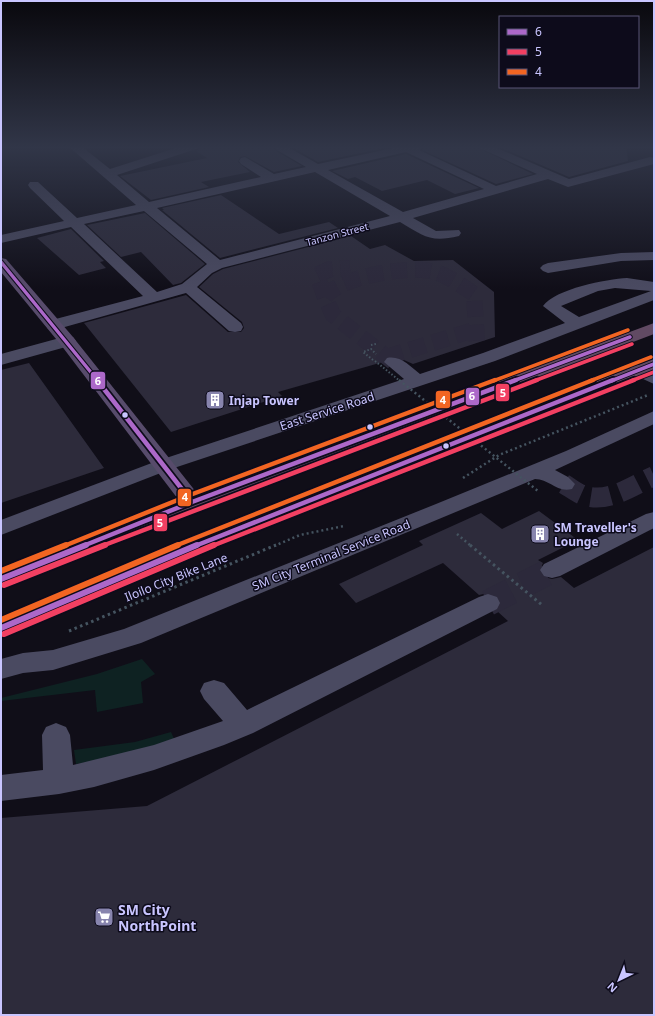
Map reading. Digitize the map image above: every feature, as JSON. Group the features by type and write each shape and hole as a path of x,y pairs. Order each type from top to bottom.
{"highway":[{"path":"1,579 192,502 654,328"},
{"path":"1,628 218,536 649,371"}],"main road":[{"path":"1,262 67,341 192,502"}],"street":[{"path":"43,193 154,298"},
{"path":"131,193 217,265"},
{"path":"1,239 203,193"},
{"path":"362,193 433,235 442,235 454,232"},
{"name":"Tanzon Street","path":"188,286 207,270 217,265 483,193"},
{"path":"548,268 622,257 654,256"},
{"path":"576,323 551,306 556,302 593,286 634,282 654,287"},
{"path":"54,325 154,298 188,286 235,327"},
{"name":"East Service Road","path":"1,528 164,465 418,381 483,350 576,323 654,296"},
{"path":"1,360 67,341"},
{"path":"393,362 418,381"},
{"name":"SM City Terminal Service Road","path":"1,669 22,662 53,660 132,636 536,482 654,417"},
{"path":"536,482 544,472 554,476 564,484"},
{"path":"552,570 654,519"},
{"path":"1,788 59,781 124,768 209,739 243,725 488,603"},
{"path":"1,637 35,614"},
{"path":"214,690 243,725"},
{"path":"56,735 59,781"}],"path":[{"path":"371,346 376,344"},
{"path":"375,361 536,482"},
{"path":"460,480 499,455 654,392"},
{"name":"Iloilo City Bike Lane","path":"65,632 300,535 344,526"},
{"path":"457,534 542,604"}],"green space":[{"path":"142,659 155,674 141,682 143,703 97,712 95,690 1,701 1,698 97,674"},
{"path":"171,732 175,741 136,754 76,764 74,750 135,742"}],"building":[{"path":"142,193 180,193 151,200"},
{"path":"221,195 279,234 329,222 338,228 220,258 162,210 164,210 162,208"},
{"path":"145,213 205,264 181,283 173,285 141,252 121,257 87,225"},
{"path":"71,229 104,261 100,262 106,268 79,275 37,238"},
{"path":"351,236 370,249 385,245 414,261 453,260 494,292 495,337 413,364 397,357 387,357 383,362 278,392 282,396 171,432 84,323 186,295 228,332 241,332 244,328 242,322 199,287 213,274 223,269"},
{"path":"29,363 104,468 1,503 1,370"},
{"path":"539,511 578,540 538,560 543,563 539,571 544,577 552,579 561,577 574,588 654,547 654,1015 1,1015 1,818 147,806 508,621 497,611 501,604 498,596 488,593 479,595 443,563 356,603 339,584 423,545 419,541 481,513 502,529"}],"tunnel":[{"path":"325,297 317,275 330,269 350,268"},
{"path":"325,297 333,290 344,284 374,275 405,270 436,272 453,280 474,294 476,329"},
{"path":"325,297 333,315 393,362"},
{"path":"387,357 476,329"},
{"path":"476,329 477,343"},
{"path":"564,484 583,495 595,498 621,492 654,476"},
{"path":"488,603 552,570"}],"transit line":[{"name":"6","path":"1,262 67,341 192,502"},
{"name":"4","path":"1,571 190,495 628,330"},
{"name":"6","path":"1,579 192,502 630,337"},
{"name":"5","path":"4,585 195,509 632,344"},
{"name":"4","path":"1,620 215,529 651,357"},
{"name":"6","path":"1,628 218,536 654,364"},
{"name":"5","path":"4,634 221,542 654,372"}],"place":[{"name":"Injap Tower","path":"215,400"},
{"name":"SM Traveller's Lounge","path":"540,534"},
{"name":"SM City NorthPoint","path":"104,917"}]}
